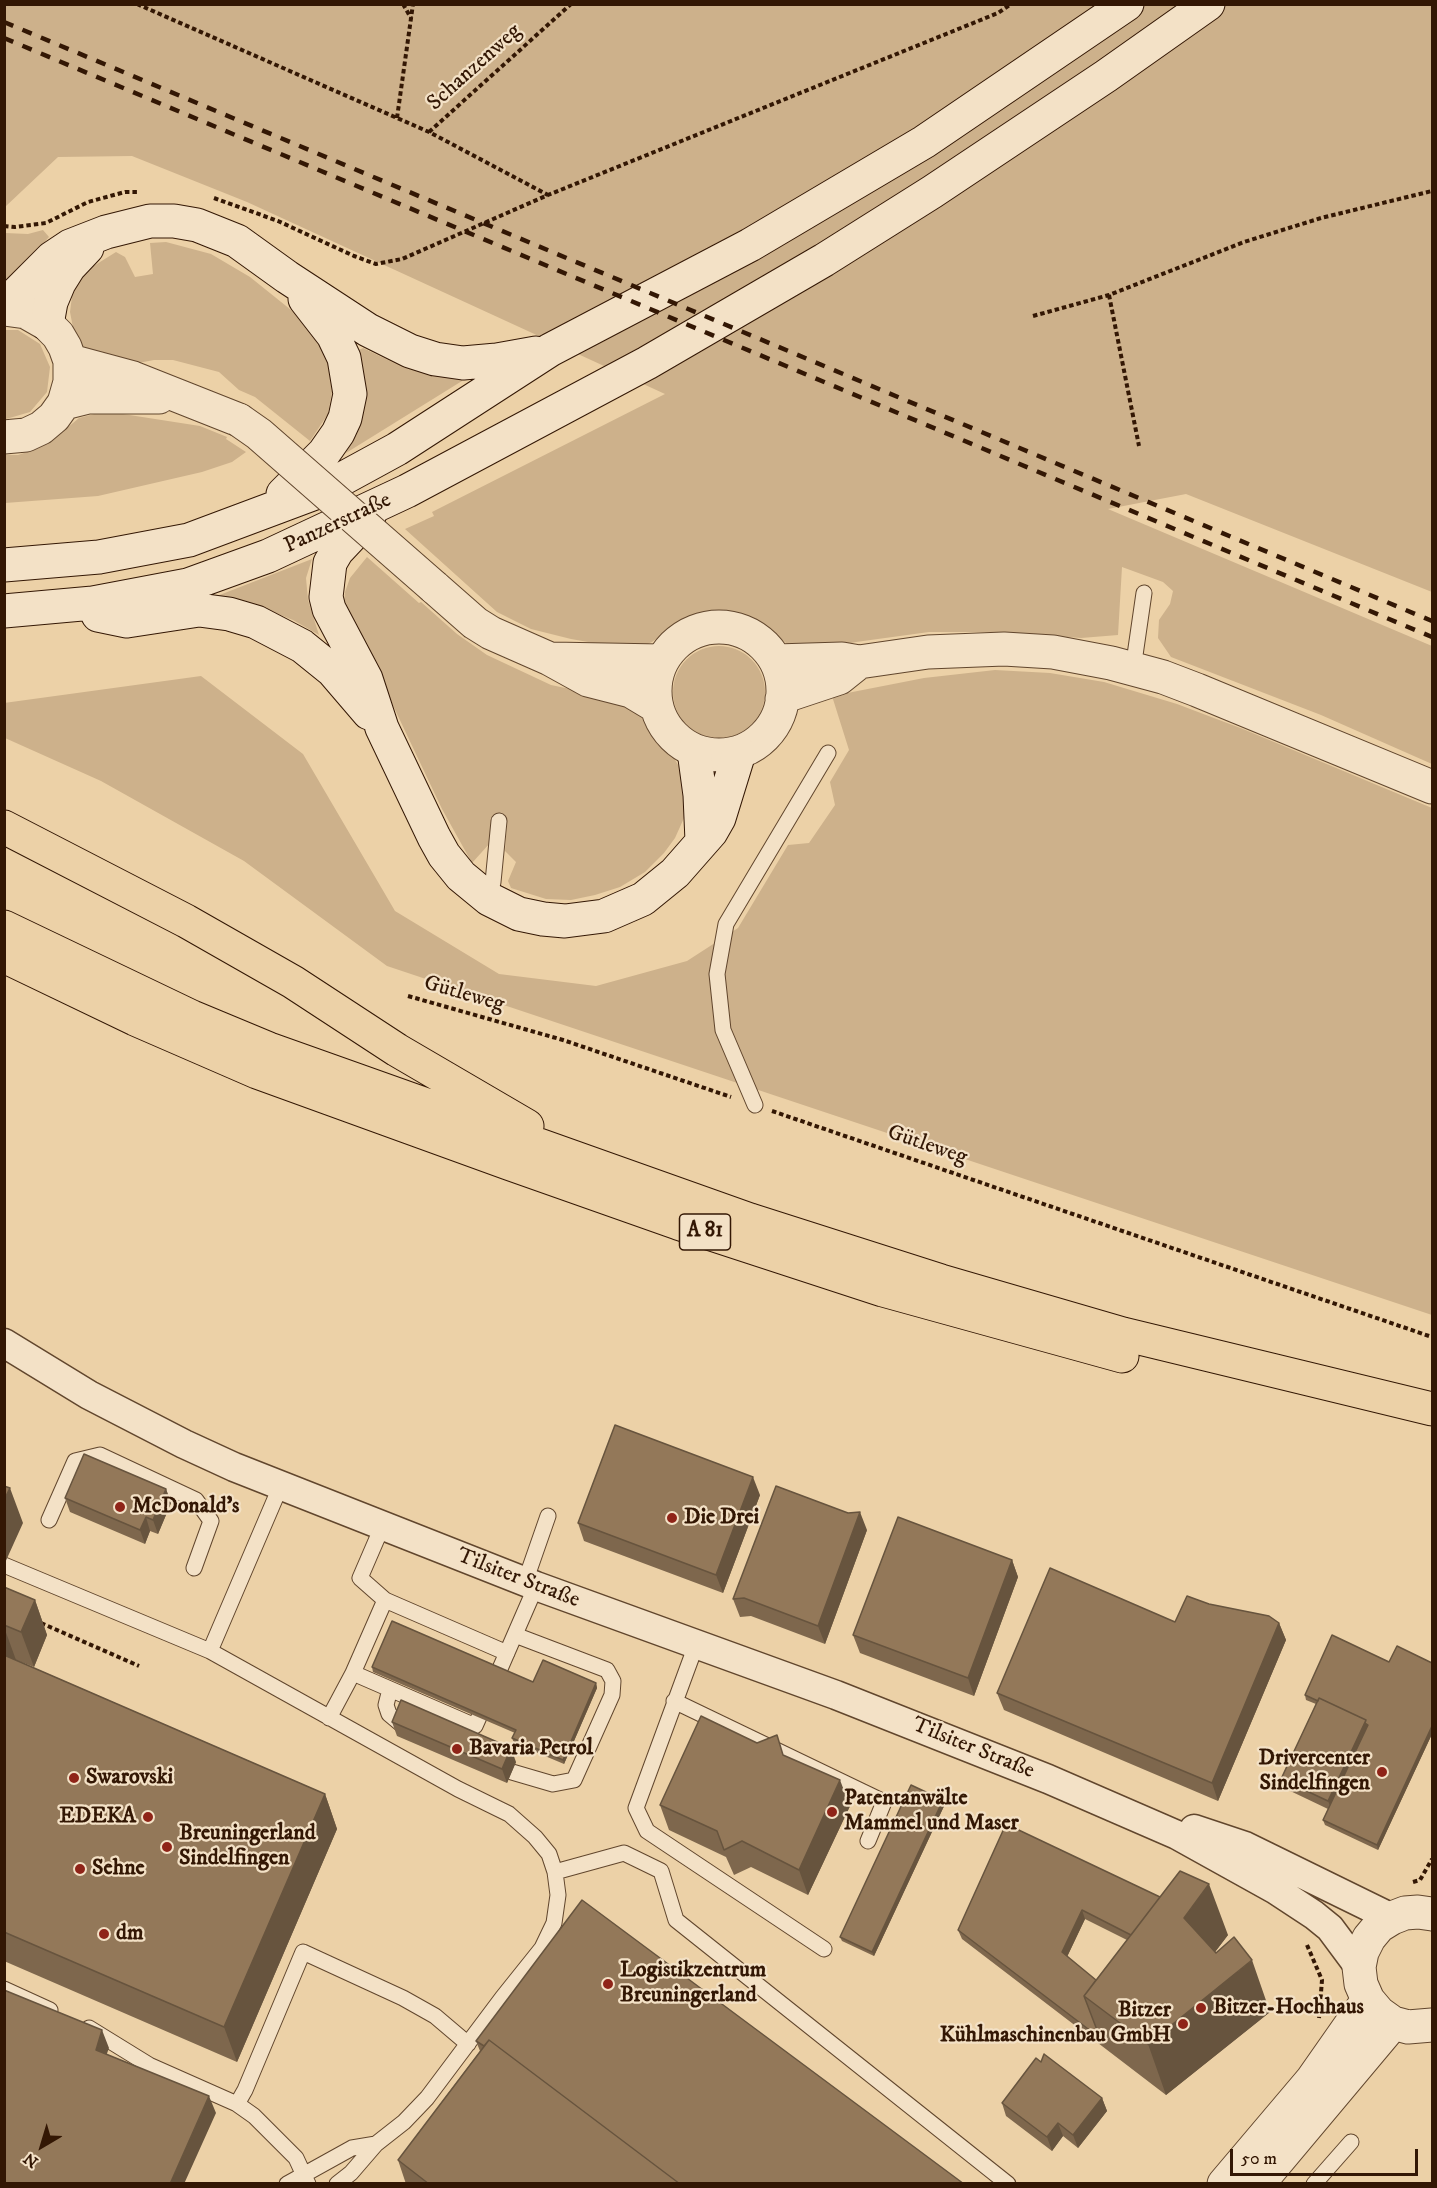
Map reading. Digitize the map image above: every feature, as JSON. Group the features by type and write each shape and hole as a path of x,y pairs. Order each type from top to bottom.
{"highway":[{"path":"4,827 186,921 293,982 397,1050 596,1167"},
{"name":"A 81","path":"4,927 192,1017 268,1050 750,1220 1123,1334 1432,1408"},
{"name":"A 81","path":"4,956 135,1019 257,1072 678,1223 883,1290 1100,1351 1432,1429"}],"main road":[{"path":"4,565 99,557 189,540 320,491 397,449 550,350 750,245 924,142 1127,4"},
{"name":"Panzerstraße","path":"4,611 134,597 188,585 268,556 407,491 756,302 876,228 1106,76 1208,4"},
{"path":"4,308 58,253 106,232 150,221 174,221 197,225 237,241 368,330 410,351 464,363 497,360 550,350"},
{"path":"47,324 51,302 69,267 106,232"},
{"path":"265,513 324,453 345,418 350,393 344,358 333,335 287,277"},
{"path":"4,308 26,312 47,324 58,334 70,361 70,382 64,403 54,417 41,428 26,435 4,437"},
{"path":"70,361 133,378 239,420 260,434 476,623 491,633 550,659 588,680 631,692 656,706"},
{"path":"64,403 88,397 182,397"},
{"path":"407,491 371,515 337,551 330,563 326,597 329,609 366,679 382,728 434,837 444,855 461,876 489,899 519,914 543,920 565,921 604,916 643,899 675,873 711,832 719,818 739,753"},
{"path":"50,607 127,621 199,610 229,614 256,622 302,645 333,671 382,728"},
{"path":"705,627 732,627 746,632 768,649 776,660 783,682 782,699 774,725 759,742 739,753 716,756 694,751 676,740 662,723 656,706 654,681 661,661 679,639 705,627"},
{"path":"776,660 842,659 859,662 928,652 1004,650 1053,652 1133,669 1197,690 1432,787"},
{"path":"550,659 661,661"},
{"path":"782,699 839,678 859,662"},
{"path":"694,751 701,806 702,842"},
{"path":"1432,1914 1405,1913 1379,1926 1369,1938 1362,1952 1359,1966 1361,1984 1368,2000 1379,2013 1393,2022 1408,2027 1432,2025"},
{"path":"1224,2184 1312,2080 1368,2000"},
{"path":"1258,2184 1393,2022"}],"street":[{"name":"Tilsiter Straße","path":"4,1343 89,1395 173,1439 234,1467 530,1584 836,1695 1048,1779 1177,1835 1276,1890 1330,1928 1359,1966"},
{"name":"Tilsiter Straße","path":"1048,1779 1245,1846 1392,1918"}],"lane":[{"path":"1133,669 1144,593"},
{"path":"755,1105 723,1030 717,974 726,924 828,753"},
{"path":"489,899 493,882 498,821"},
{"path":"49,1520 75,1461 100,1455 196,1500 212,1521 194,1568"},
{"path":"210,1651 281,1485"},
{"path":"499,1671 515,1635 548,1516"},
{"path":"382,1527 360,1578 385,1600 507,1653"},
{"path":"4,1565 210,1651 458,1789 508,1814 535,1837 549,1854 555,1872 558,1895 554,1923 542,1948 427,2098 376,2144 351,2173 337,2184"},
{"path":"329,1718 353,1673 385,1600"},
{"path":"512,1772 553,1784 574,1780 612,1695 613,1681 607,1670 515,1635"},
{"path":"696,1645 636,1808 647,1831 824,1949"},
{"path":"353,1673 475,1726 479,1717"},
{"path":"390,1689 386,1705 389,1714 401,1724"},
{"path":"674,1701 884,1802 868,1841"},
{"path":"555,1872 624,1853 662,1871 676,1920 1008,2184"},
{"path":"237,2104 303,1952 403,1998 435,2016 468,2044"},
{"path":"4,1989 72,2020 149,2065 237,2104 254,2116 296,2158 306,2178"},
{"path":"1314,2184 1351,2142"},
{"path":"287,2184 306,2178 351,2148 376,2144"}],"path":[{"path":"136,4 429,132 548,195"},
{"path":"403,4 411,19"},
{"path":"397,118 413,4"},
{"name":"Schanzenweg","path":"429,132 571,4"},
{"path":"210,197 278,221 376,264 402,259 548,195 998,13 1011,4"},
{"path":"1033,316 1108,295 1244,242 1321,218 1432,191"},
{"path":"4,226 46,223 88,202 125,192 148,192"},
{"path":"1108,295 1139,446"},
{"name":"Gütleweg","path":"408,996 563,1040 1432,1337"},
{"path":"36,1620 139,1666"},
{"path":"1304,1939 1322,1980 1319,2026"}],"shaded area":[{"path":"4,5 1432,5 1432,592 1186,494 1108,509 1432,646 1432,764 1321,715 1171,657 1158,638 1159,620 1170,604 1173,591 1163,582 1122,567 1118,635 1081,638 998,632 929,632 815,650 793,648 750,617 730,613 711,613 679,623 641,647 605,645 571,639 531,629 497,612 405,529 434,516 432,512 665,394 247,202 132,156 58,157 5,207"},
{"path":"43,230 49,237 5,287 5,233 28,234"},
{"path":"166,242 211,254 250,277 301,318 320,344 327,358 332,392 328,414 310,441 255,397 239,390 219,372 173,360 138,363 83,349 75,338 70,312 72,296 78,281 92,267 116,252 125,257 135,277 153,274 150,243"},
{"path":"5,330 18,330 40,344 50,367 47,392 30,412 6,419"},
{"path":"363,348 403,367 424,373 461,378 462,381 346,453 360,419 364,386 359,350"},
{"path":"98,413 123,414 200,426 227,437 226,439 246,452 232,462 202,472 98,496 5,503 5,455 18,455 39,448 79,418"},
{"path":"367,557 419,603 421,602 457,634 487,655 551,685 618,699 640,715 653,736 674,758 684,775 688,792 684,818 675,838 645,872 620,887 571,900 546,899 511,888 508,881 516,862 505,851 507,822 494,818 490,843 472,863 442,809 344,602 350,578"},
{"path":"312,559 306,578 308,600 319,635 293,620 268,610 217,596"},
{"path":"719,646 737,649 752,659 762,674 765,692 762,710 752,725 737,735 719,738 701,735 686,725 676,710 673,692 676,674 686,659 701,649"},
{"path":"995,670 1050,673 1104,682 1177,704 1432,808 1432,1315 387,966 244,861 101,781 5,738 4,703 201,676 303,754 395,911 499,974 596,986 687,961 738,928 788,845 809,843 835,805 830,782 849,750 832,696 924,678"}],"building":[{"name":"Die Drei","path":"615,1425 753,1477 716,1575 578,1523"},
{"name":"McDonald's","path":"84,1454 166,1489 153,1520 146,1517 140,1530 65,1498"},
{"path":"4,1486 10,1488 4,1500"},
{"path":"776,1486 848,1513 860,1512 818,1626 744,1598 733,1599"},
{"path":"898,1517 1012,1560 968,1678 853,1635"},
{"path":"1050,1568 1175,1622 1187,1596 1209,1604 1269,1616 1279,1623 1212,1783 997,1693"},
{"path":"4,1587 35,1600 21,1632 4,1625"},
{"path":"392,1621 533,1682 543,1660 596,1683 563,1760 512,1738 516,1730 372,1667"},
{"name":"Drivercenter Sindelfingen","path":"1332,1635 1389,1662 1397,1646 1432,1663 1432,1726 1377,1845 1323,1820 1368,1725 1365,1723 1366,1720 1319,1698 1318,1701 1305,1695"},
{"name":"Breuningerland Sindelfingen","path":"4,1655 325,1794 224,2027 4,1932"},
{"path":"1319,1698 1366,1720 1328,1801 1281,1779"},
{"path":"401,1700 511,1748 502,1769 392,1722"},
{"path":"701,1716 757,1743 777,1735 783,1755 840,1780 799,1870 742,1841 724,1850 717,1831 660,1805"},
{"path":"911,1785 943,1800 872,1952 840,1937"},
{"path":"1006,1824 1160,1897 1131,1935 1082,1910 1062,1952 1096,1980 1084,1996 1100,2038 958,1930"},
{"path":"1180,1871 1209,1884 1184,1918 1216,1953 1234,1937 1252,1960 1148,2044 1084,1996"},
{"name":"Logistikzentrum Breuningerland","path":"582,1900 964,2184 680,2184 489,2040 484,2046 476,2041"},
{"path":"4,1990 102,2030 96,2050 209,2096 170,2184 4,2184"},
{"path":"489,2040 680,2184 429,2184 398,2160"},
{"path":"1044,2054 1102,2098 1073,2135 1058,2123 1047,2137 1002,2103 1036,2058 1041,2062"}],"railway":[{"path":"4,22 1432,621"},
{"path":"4,38 1432,637"}],"place":[{"name":"McDonald's","path":"120,1507"},
{"name":"Die Drei","path":"672,1518"},
{"name":"Bavaria Petrol","path":"457,1749"},
{"name":"Drivercenter Sindelfingen","path":"1382,1772"},
{"name":"Swarovski","path":"74,1778"},
{"name":"Patentanwälte Mammel und Maser","path":"832,1812"},
{"name":"EDEKA","path":"148,1817"},
{"name":"Breuningerland Sindelfingen","path":"167,1847"},
{"name":"Sehne","path":"80,1869"},
{"name":"dm","path":"104,1934"},
{"name":"Logistikzentrum Breuningerland","path":"608,1984"},
{"name":"Bitzer-Hochhaus","path":"1201,2008"},
{"name":"Bitzer Kühlmaschinenbau GmbH","path":"1183,2024"}]}
